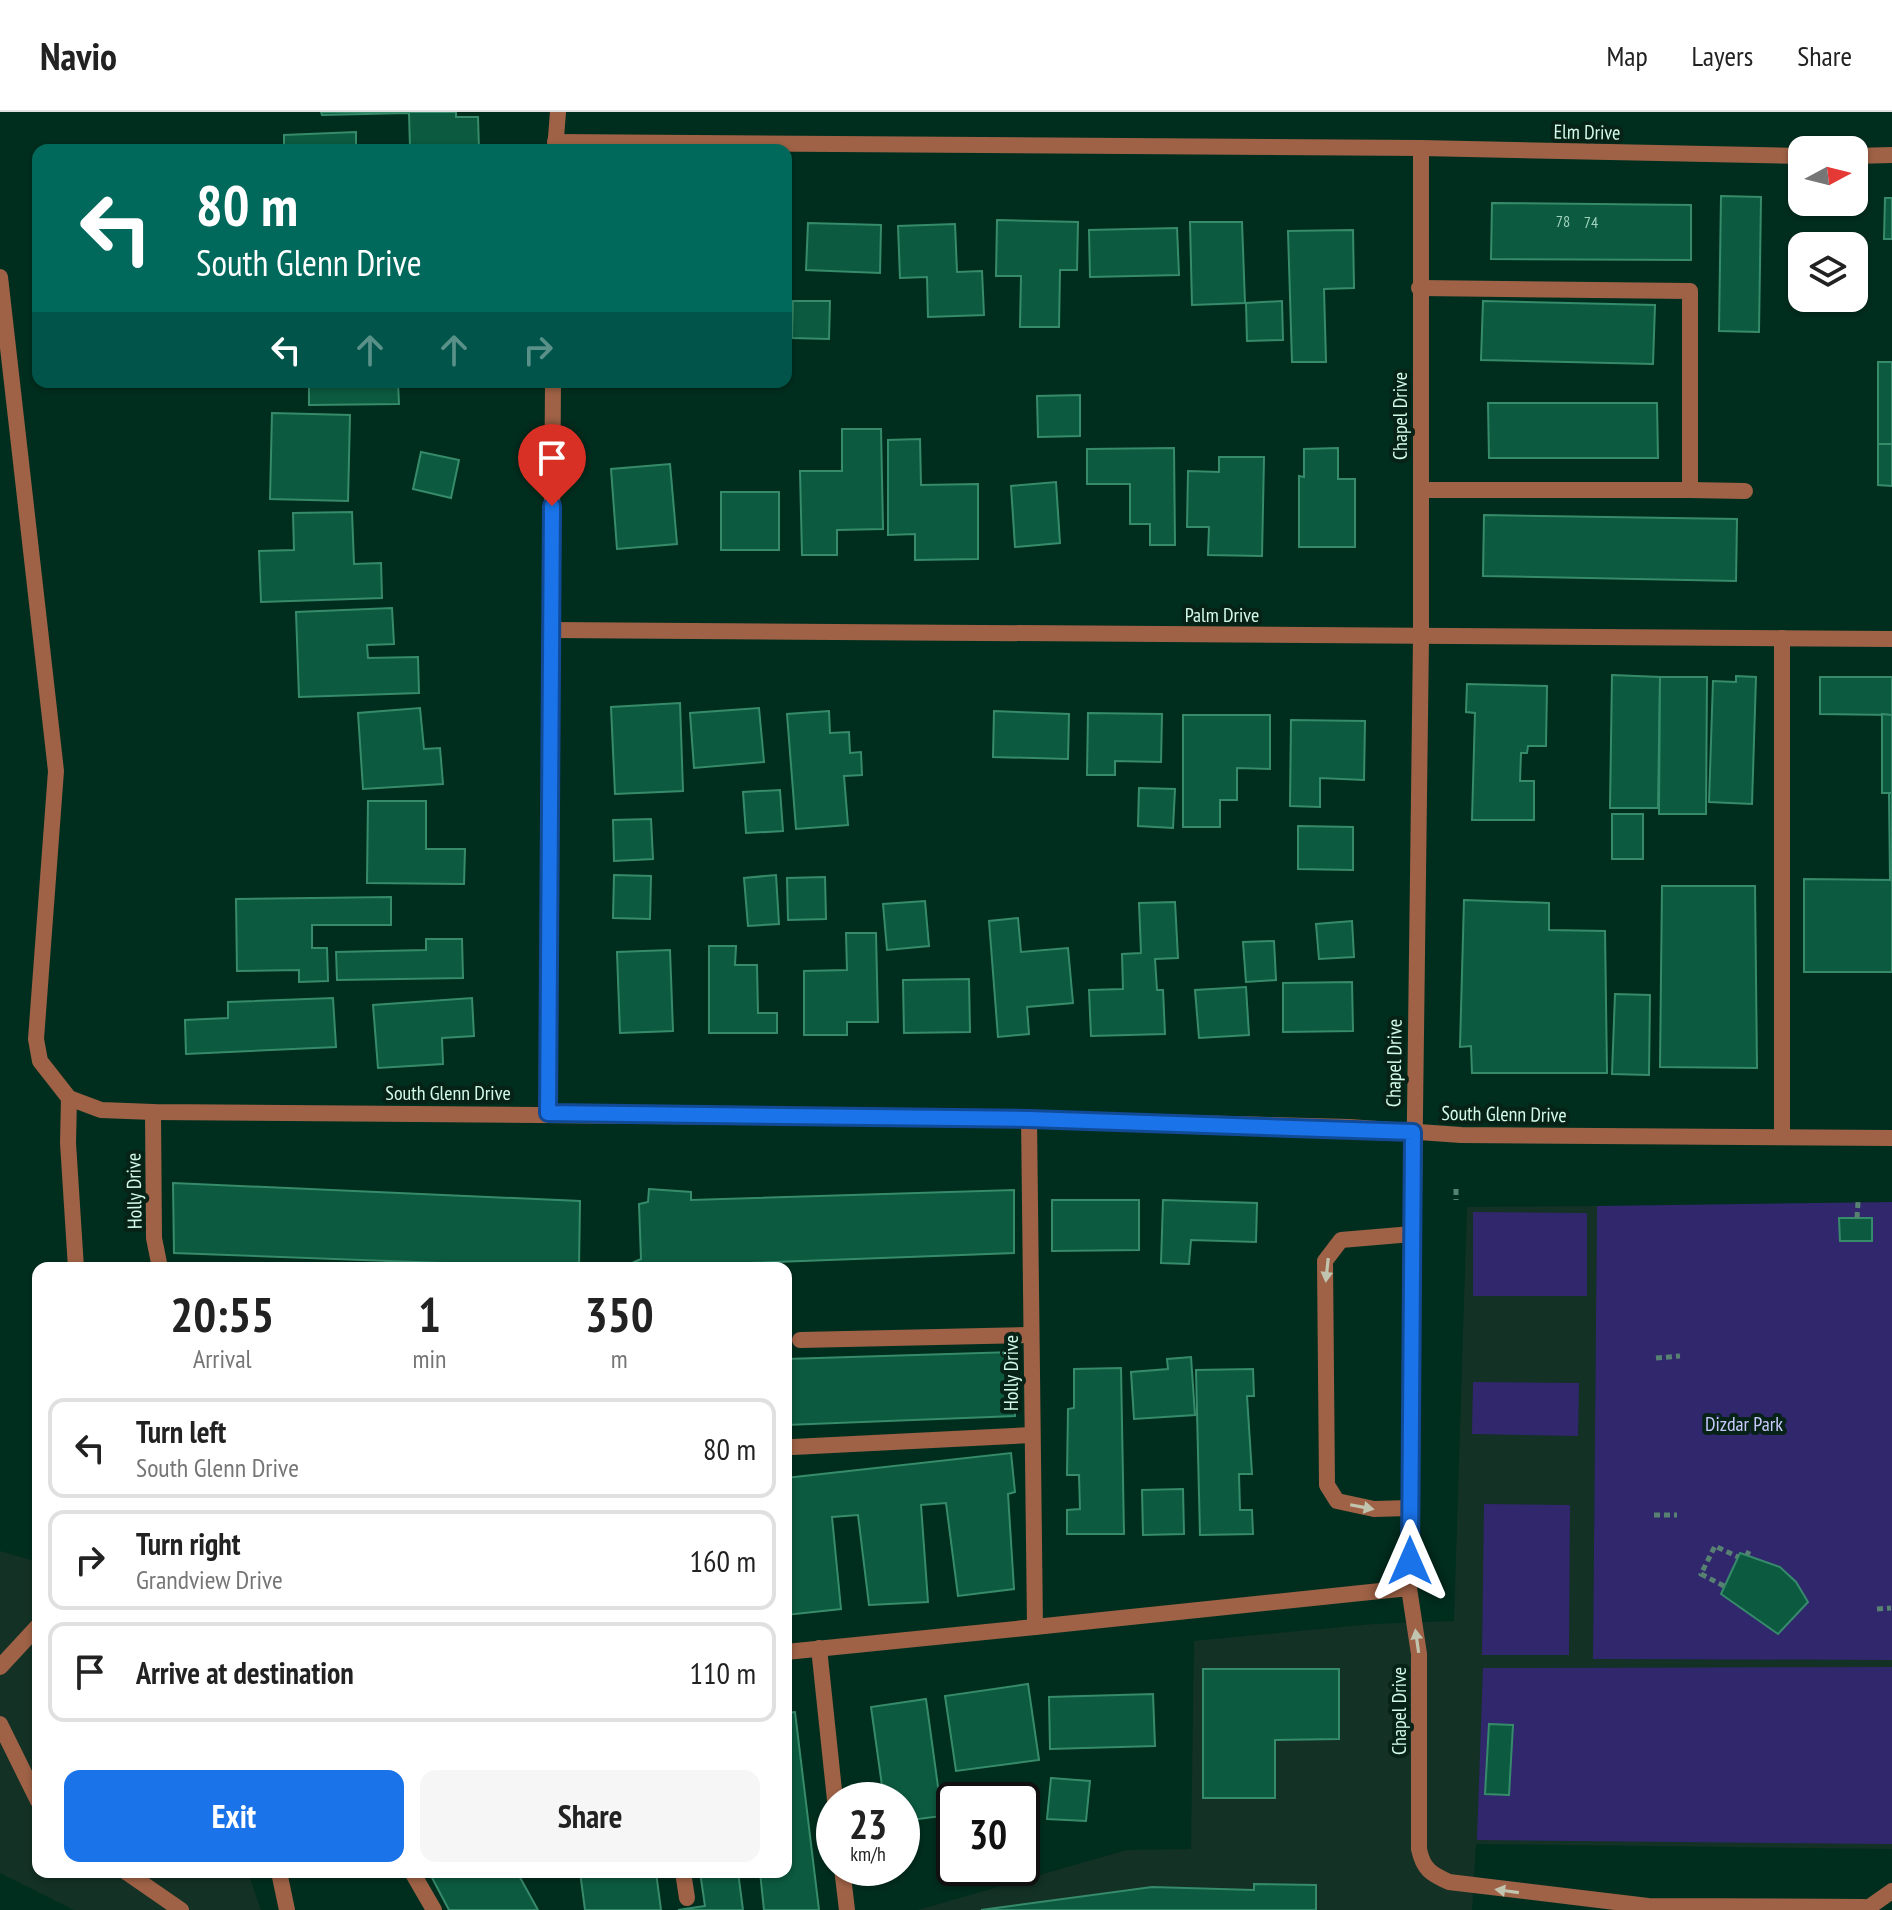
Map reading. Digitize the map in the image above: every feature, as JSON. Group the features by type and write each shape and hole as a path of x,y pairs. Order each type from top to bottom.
{"street":[{"path":"555,144 558,112"},
{"name":"Elm Drive","path":"792,147 1421,148 1788,156"},
{"name":"Chapel Drive","path":"1421,148 1421,637 1409,1588 1419,1654 1421,1863 1429,1873 1460,1884 1608,1903 1864,1909 1892,1891"},
{"path":"1868,156 1892,155"},
{"path":"1,283 56,771 36,1039 40,1061 69,1098 68,1143 76,1262"},
{"path":"1419,288 1690,291 1690,490"},
{"path":"548,1113 553,388"},
{"path":"1421,490 1745,491"},
{"name":"Palm Drive","path":"551,630 1892,639"},
{"path":"1782,638 1782,1136"},
{"name":"South Glenn Drive","path":"69,1098 101,1110 153,1112 1029,1119 1461,1135 1892,1138"},
{"name":"Holly Drive","path":"153,1112 154,1238 159,1262"},
{"name":"Holly Drive","path":"1029,1119 1035,1627"},
{"path":"1410,1508 1374,1509 1337,1501 1327,1485 1325,1261 1341,1240 1412,1234"},
{"path":"800,1340 1031,1335"},
{"path":"793,1447 1032,1435"},
{"path":"792,1651 1409,1588"},
{"path":"0,1667 32,1632"},
{"path":"819,1648 833,1782"},
{"path":"0,1724 32,1789"},
{"path":"135,1878 181,1910"},
{"path":"280,1878 287,1910"},
{"path":"415,1878 434,1910"},
{"path":"684,1878 687,1898"},
{"path":"844,1886 847,1910"}],"path":[{"path":"1456,1189 1456,1200"},
{"path":"1857,1218 1858,1202"},
{"path":"1656,1358 1680,1356"},
{"path":"1654,1515 1677,1515"},
{"path":"1724,1586 1701,1574 1715,1546 1738,1557"},
{"path":"1877,1609 1891,1608"}],"shaded area":[{"path":"1597,1206 1593,1659 1892,1660 1892,1849 1476,1844 1472,1910 918,1910 1002,1886 1040,1886 1040,1875 1127,1850 1191,1849 1194,1641 1373,1624 1454,1621 1467,1207"},
{"path":"0,1551 32,1560 32,1878 250,1878 261,1910 74,1910 0,1873"}],"green space":[{"name":"Dizdar Park","path":"1892,1202 1892,1660 1593,1659 1597,1206"},
{"path":"1473,1212 1587,1213 1587,1296 1473,1296"},
{"path":"1473,1382 1579,1383 1578,1436 1472,1434"},
{"path":"1484,1504 1570,1505 1569,1655 1482,1655"},
{"path":"1892,1667 1892,1844 1477,1840 1483,1668"}],"building":[{"path":"321,112 456,112 456,117 478,117 479,144 410,144 409,113 322,115"},
{"path":"356,132 356,144 284,144 284,135"},
{"path":"1721,196 1761,197 1759,332 1719,331"},
{"path":"1885,198 1892,198 1892,239 1884,239"},
{"path":"1492,203 1691,205 1691,260 1491,259"},
{"path":"997,220 1078,222 1077,270 1060,270 1059,327 1020,327 1021,276 996,276"},
{"path":"1190,222 1242,222 1245,303 1192,305"},
{"path":"808,223 881,225 880,273 806,270"},
{"path":"955,224 957,272 982,271 984,315 928,317 927,277 900,278 898,226"},
{"path":"1177,228 1179,275 1090,277 1089,230"},
{"path":"1353,230 1354,288 1324,289 1326,362 1292,362 1288,231"},
{"path":"793,301 830,301 829,339 792,338"},
{"path":"1282,301 1283,340 1247,341 1246,303"},
{"path":"1483,301 1655,305 1653,364 1481,360"},
{"path":"1878,362 1892,362 1892,444 1878,444"},
{"path":"309,388 398,388 399,404 309,405"},
{"path":"1080,395 1080,436 1038,437 1037,396"},
{"path":"1488,403 1657,403 1658,458 1489,458"},
{"path":"272,413 350,415 348,501 270,499"},
{"path":"842,429 881,429 883,529 837,530 837,555 802,555 800,471 842,471"},
{"path":"920,439 921,485 978,484 978,559 915,560 915,534 888,535 888,440"},
{"path":"1878,444 1892,444 1892,486 1878,485"},
{"path":"1174,448 1175,545 1150,545 1150,524 1130,524 1130,484 1087,484 1087,449"},
{"path":"1338,448 1338,479 1355,479 1355,547 1299,547 1299,476 1304,477 1304,449"},
{"path":"421,452 459,460 451,498 413,489"},
{"path":"1219,457 1264,457 1262,556 1208,555 1209,527 1187,527 1188,471 1219,472"},
{"path":"670,464 677,544 617,549 611,469"},
{"path":"1056,482 1060,543 1015,547 1011,486"},
{"path":"721,492 779,492 779,550 721,550"},
{"path":"352,512 354,564 381,563 382,598 261,602 259,551 294,550 293,513"},
{"path":"1484,515 1737,519 1736,581 1483,576"},
{"path":"392,608 394,644 367,645 368,658 418,657 419,693 299,697 296,612"},
{"path":"1612,675 1660,677 1658,808 1610,808"},
{"path":"1736,676 1756,677 1752,804 1709,802 1713,681 1736,682"},
{"path":"1660,677 1707,677 1706,814 1659,814"},
{"path":"1820,677 1892,677 1892,715 1820,714"},
{"path":"1467,684 1547,686 1546,746 1528,746 1527,753 1521,753 1520,781 1534,781 1534,820 1472,820 1475,713 1466,712"},
{"path":"680,703 683,791 615,794 611,707"},
{"path":"420,708 424,749 440,748 443,784 363,789 358,713"},
{"path":"759,708 764,762 694,768 690,713"},
{"path":"829,711 830,733 849,732 850,753 861,752 862,775 844,776 848,825 796,829 787,714"},
{"path":"994,711 1069,714 1068,759 993,757"},
{"path":"1088,713 1162,714 1161,762 1115,761 1115,775 1087,775"},
{"path":"1882,714 1892,715 1892,793 1882,793"},
{"path":"1183,715 1270,715 1270,769 1237,768 1237,800 1220,800 1220,827 1183,827"},
{"path":"1291,720 1365,721 1364,780 1320,778 1320,807 1290,806"},
{"path":"1139,788 1175,789 1173,828 1138,826"},
{"path":"780,790 783,831 746,833 743,792"},
{"path":"1889,793 1892,793 1892,880 1890,880"},
{"path":"368,801 426,801 426,849 465,849 464,884 367,883"},
{"path":"1612,814 1643,814 1643,859 1612,859"},
{"path":"651,819 653,859 614,861 613,820"},
{"path":"1298,826 1353,827 1353,870 1298,869"},
{"path":"614,875 651,876 650,919 613,918"},
{"path":"776,875 779,924 748,926 744,878"},
{"path":"825,877 826,919 788,920 787,878"},
{"path":"1804,879 1892,880 1892,972 1804,972"},
{"path":"1662,886 1755,886 1757,1068 1660,1067"},
{"path":"391,897 391,925 312,925 312,948 327,948 328,981 299,982 299,970 237,971 236,899"},
{"path":"1464,900 1549,903 1549,930 1605,931 1607,1073 1472,1073 1471,1046 1460,1047"},
{"path":"925,901 929,946 887,950 883,904"},
{"path":"1175,902 1178,958 1155,959 1157,990 1163,990 1165,1034 1091,1036 1089,990 1123,989 1122,954 1141,953 1139,903"},
{"path":"1018,918 1021,952 1068,948 1073,1003 1027,1007 1029,1034 998,1037 989,921"},
{"path":"1352,921 1354,957 1319,959 1316,924"},
{"path":"846,933 876,933 878,1022 847,1022 847,1035 804,1035 804,971 847,970"},
{"path":"426,939 462,939 463,978 337,980 336,952 426,950"},
{"path":"1274,941 1276,980 1246,982 1243,942"},
{"path":"709,946 736,946 735,965 757,965 758,1013 777,1013 777,1033 709,1033"},
{"path":"670,950 673,1031 620,1033 617,952"},
{"path":"969,979 970,1032 904,1033 903,980"},
{"path":"1352,982 1353,1031 1283,1032 1283,983"},
{"path":"1246,987 1249,1035 1199,1038 1195,990"},
{"path":"1615,994 1650,995 1649,1075 1612,1074"},
{"path":"333,998 336,1047 186,1054 185,1020 228,1018 228,1002"},
{"path":"472,998 474,1036 442,1038 443,1064 378,1068 373,1005"},
{"path":"173,1183 580,1201 579,1262 417,1262 174,1253"},
{"path":"649,1189 691,1192 691,1200 1014,1190 1014,1253 778,1262 634,1262 641,1259 639,1204 648,1202"},
{"path":"1052,1200 1139,1200 1139,1250 1052,1251"},
{"path":"1163,1200 1257,1203 1256,1242 1191,1240 1189,1264 1161,1263"},
{"path":"1839,1218 1872,1218 1872,1241 1840,1241"},
{"path":"1013,1352 1015,1416 792,1425 792,1359"},
{"path":"1191,1357 1195,1415 1134,1419 1131,1372 1168,1369 1167,1359"},
{"path":"1121,1368 1124,1534 1067,1534 1067,1510 1080,1509 1079,1475 1067,1475 1068,1409 1074,1408 1074,1369"},
{"path":"1253,1369 1254,1396 1247,1396 1252,1474 1239,1474 1240,1510 1252,1510 1253,1534 1200,1535 1196,1370"},
{"path":"1011,1453 1015,1492 1008,1494 1014,1589 958,1596 946,1503 921,1505 928,1602 869,1605 858,1515 832,1517 841,1609 792,1614 792,1477"},
{"path":"1183,1489 1184,1534 1143,1535 1142,1490"},
{"path":"1740,1553 1780,1567 1796,1582 1808,1602 1778,1634 1721,1594"},
{"path":"1203,1669 1339,1669 1339,1739 1275,1740 1275,1798 1203,1798"},
{"path":"1028,1684 1039,1760 956,1771 945,1696"},
{"path":"1153,1694 1155,1746 1050,1749 1049,1697"},
{"path":"926,1699 937,1782 936,1817 920,1819 920,1782 881,1782 871,1707"},
{"path":"792,1712 795,1712 819,1910 764,1910 761,1878 792,1878"},
{"path":"1489,1724 1513,1725 1509,1795 1485,1794"},
{"path":"1051,1778 1090,1781 1086,1821 1047,1819"},
{"path":"432,1878 520,1878 538,1910 449,1910"},
{"path":"581,1878 657,1878 661,1910 585,1910"},
{"path":"701,1878 739,1878 743,1910 678,1910 705,1906"},
{"path":"1254,1884 1316,1885 1316,1910 981,1910 1152,1887 1254,1890"}],"route":[{"path":"552,506 548,1113 1029,1119 1349,1127 1413,1132 1410,1561"}]}
